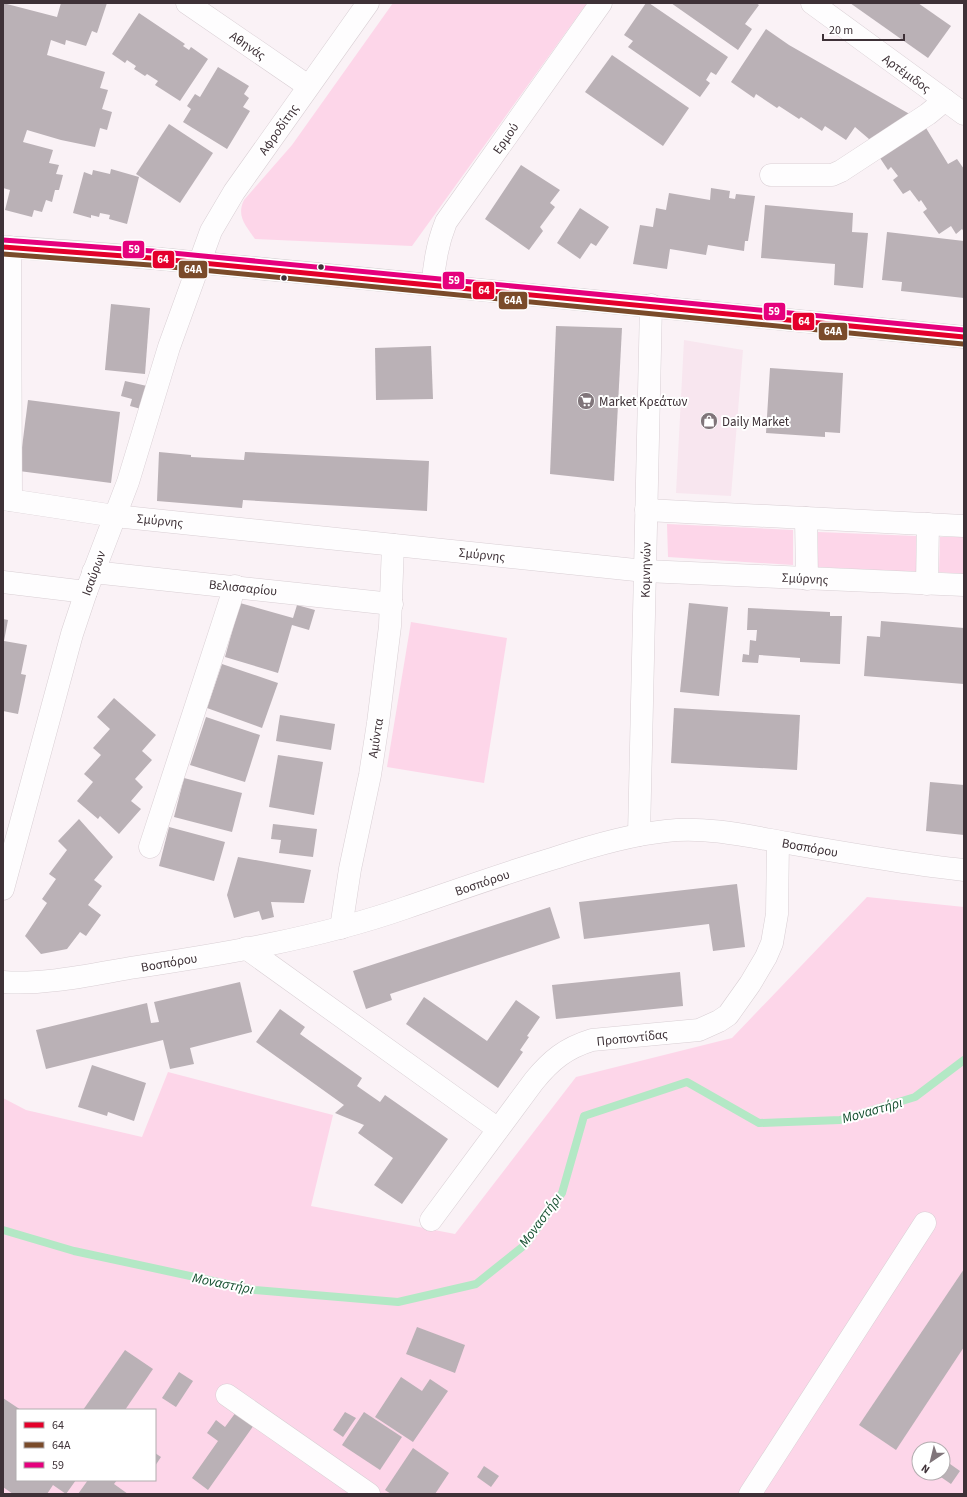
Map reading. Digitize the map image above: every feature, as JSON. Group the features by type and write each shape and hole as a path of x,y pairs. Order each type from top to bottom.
{"main road":[{"path":"6,247 199,262 651,305 964,337"}],"street":[{"name":"Αθηνάς","path":"187,3 308,86"},
{"name":"Αφροδίτης","path":"199,262 211,230 223,210 308,86 368,3"},
{"name":"Ερμού","path":"433,284 436,251 449,217 601,3"},
{"name":"Αρτέμιδος","path":"812,3 964,114"},
{"path":"771,175 832,175 841,171 928,114 945,100"},
{"path":"6,247 7,500"},
{"name":"Ισαύρων","path":"3,889 68,648 86,592 128,482 169,347 199,262"},
{"name":"Κομνηνών","path":"639,835 651,305"},
{"name":"Σμύρνης","path":"7,500 115,516 645,571 964,585"},
{"path":"646,510 964,526"},
{"path":"806,518 807,579"},
{"path":"927,584 928,524"},
{"name":"Αμύντα","path":"341,928 350,869 373,757 390,634 393,545"},
{"name":"Βελισσαρίου","path":"94,572 392,604"},
{"path":"3,582 86,592"},
{"path":"150,847 235,586"},
{"name":"Βοσπόρου","path":"3,982 31,983 60,979 282,942 341,928 389,914 534,864 596,846 639,835 668,830 731,834 854,855 964,870"},
{"name":"Προποντίδας","path":"431,1220 498,1129 547,1066 556,1058 577,1045 592,1040 699,1030 728,1015 750,984 766,957 772,943 777,914 778,842"},
{"path":"246,948 498,1129"},
{"path":"750,1494 925,1223"},
{"path":"227,1395 369,1494"}],"shaded area":[{"path":"393,3 587,3 412,246 255,239 243,221 241,211 244,200 292,145"},
{"name":"Daily Market","path":"684,340 743,350 731,496 676,493"},
{"path":"667,524 793,530 793,565 668,557"},
{"path":"818,532 916,536 916,572 818,567"},
{"path":"940,537 964,537 964,574 939,572"},
{"path":"411,622 507,638 484,783 387,767"},
{"path":"867,897 964,907 964,1494 3,1494 3,1098 26,1110 142,1137 168,1072 333,1115 311,1206 455,1234 576,1077 732,1038"}],"building":[{"path":"3,3 57,17 61,3 107,3 97,33 92,31 86,46 66,40 65,45 51,40 47,55 105,72 100,88 108,90 102,109 112,112 107,130 100,128 95,147 61,140 27,130 23,142 53,150 49,163 59,165 56,174 63,175 59,190 55,190 52,202 46,200 42,212 34,210 32,217 5,210 10,190 3,188"},
{"path":"646,3 649,3 728,57 716,75 711,72 706,80 710,83 700,97 628,47 633,41 624,35"},
{"path":"671,3 756,3 759,5 745,24 752,29 738,50"},
{"path":"850,3 918,3 951,26 928,58"},
{"path":"139,13 185,44 183,46 189,50 191,47 208,59 180,101 155,85 158,81 147,74 145,76 134,69 136,66 127,60 125,63 112,54"},
{"path":"766,29 789,45 913,116 876,145 855,127 846,140 825,126 822,131 801,117 799,119 779,106 777,108 756,94 754,98 731,82"},
{"path":"612,55 689,108 663,146 585,92"},
{"path":"218,67 249,86 244,94 249,98 243,107 250,111 227,149 183,122 191,109 187,106 195,94 200,97"},
{"path":"169,124 213,153 180,203 136,174"},
{"path":"926,128 948,164 957,159 964,169 964,232 962,229 956,234 951,226 939,234 923,212 927,209 921,200 919,202 910,190 903,194 893,180 898,176 891,167 888,170 880,158"},
{"path":"521,165 560,190 550,203 555,207 540,227 543,231 529,250 485,219"},
{"path":"111,169 139,177 127,224 109,219 110,215 100,213 99,217 91,215 91,218 73,213 84,172 92,175 93,170 110,174"},
{"path":"711,188 730,191 729,198 735,199 736,194 755,196 748,241 745,241 744,251 708,245 706,255 670,249 667,269 633,264 640,225 653,227 656,208 666,210 669,193 710,200"},
{"path":"765,205 853,213 852,232 868,233 863,288 834,285 835,264 761,258"},
{"path":"580,208 609,227 596,246 591,243 580,259 557,243"},
{"path":"887,232 964,241 964,298 901,291 902,282 882,280"},
{"path":"111,304 150,308 145,374 105,370"},
{"name":"Market Κρεάτων","path":"556,326 622,328 614,481 550,474"},
{"path":"431,346 433,399 376,400 375,348"},
{"path":"770,368 843,373 840,433 825,432 825,437 766,433"},
{"path":"125,381 147,386 141,409 130,406 132,399 121,396"},
{"path":"28,400 120,412 111,483 19,471"},
{"path":"159,452 191,455 191,457 244,460 245,452 429,461 427,511 243,500 242,508 157,501"},
{"path":"240,603 293,618 297,605 315,610 309,630 292,625 278,673 225,657"},
{"path":"689,603 728,607 719,696 680,692"},
{"path":"748,608 830,612 830,616 842,616 840,664 800,662 800,658 759,655 758,663 742,662 743,654 749,655 750,640 756,641 757,630 747,630"},
{"path":"3,619 8,620 4,641 27,645 21,674 26,675 18,714 3,711"},
{"path":"881,621 964,628 964,684 864,676 867,636 880,637"},
{"path":"222,664 278,683 262,728 207,708"},
{"path":"114,698 156,735 142,751 152,760 135,779 143,787 131,801 141,809 119,834 100,816 98,819 77,801 93,782 84,774 101,755 93,748 110,729 97,717"},
{"path":"674,708 800,715 797,770 671,763"},
{"path":"280,715 335,724 331,750 276,741"},
{"path":"206,717 260,735 245,782 190,765"},
{"path":"278,755 323,762 314,815 269,807"},
{"path":"184,778 242,793 232,832 174,817"},
{"path":"930,782 964,785 964,835 926,831"},
{"path":"79,819 113,857 94,880 102,886 88,905 101,915 86,936 80,932 67,949 41,954 25,936 47,903 42,899 56,879 49,874 67,850 58,841"},
{"path":"273,824 317,829 313,857 279,853 281,840 271,839"},
{"path":"169,827 225,842 214,881 159,866"},
{"path":"238,857 311,870 304,903 271,902 274,917 262,920 259,911 234,918 227,895"},
{"path":"737,884 745,947 713,951 709,924 584,939 579,902"},
{"path":"550,907 560,938 390,994 392,1000 366,1009 353,971"},
{"path":"680,972 683,1006 556,1019 552,985"},
{"path":"240,982 252,1032 190,1048 194,1064 170,1069 163,1040 46,1069 36,1030 147,1003 151,1023 159,1022 154,1002"},
{"path":"424,997 487,1041 516,1000 540,1017 527,1036 529,1037 520,1050 523,1052 498,1088 406,1024"},
{"path":"280,1009 305,1027 300,1034 362,1078 357,1086 380,1102 385,1095 448,1139 402,1204 374,1185 393,1158 358,1133 364,1125 335,1113 344,1105 256,1042"},
{"path":"92,1065 146,1083 134,1121 108,1112 107,1116 78,1107"},
{"path":"964,1269 964,1347 896,1450 859,1425"},
{"path":"417,1327 465,1345 455,1373 406,1354"},
{"path":"125,1350 153,1369 126,1409 84,1409"},
{"path":"179,1372 193,1381 176,1407 162,1398"},
{"path":"401,1377 422,1391 430,1379 448,1391 413,1442 375,1417"},
{"path":"3,1398 20,1409 16,1409 16,1481 75,1481 66,1494 53,1485 47,1494 13,1494 3,1487"},
{"path":"236,1412 254,1425 208,1490 192,1478 218,1441 207,1433 216,1420 225,1427"},
{"path":"345,1412 356,1418 343,1437 333,1430"},
{"path":"364,1412 402,1437 380,1470 342,1445"},
{"path":"413,1448 449,1473 435,1494 391,1494 385,1490"},
{"path":"156,1454 161,1457 156,1464"},
{"path":"951,1465 960,1471 951,1484 947,1481 951,1481"},
{"path":"484,1466 499,1476 491,1487 477,1477"},
{"path":"87,1481 116,1481 114,1484 128,1494 78,1494"}],"waterway":[{"name":"Μοναστήρι","path":"3,1230 74,1251 255,1290 398,1302 476,1284 526,1244 562,1193 584,1116 687,1082 759,1123 840,1120 915,1097 964,1060"}],"transit line":[{"name":"59","path":"3,240 152,251 964,330"},
{"name":"64","path":"3,247 151,258 964,337"},
{"name":"64Α","path":"3,254 150,265 963,344"}],"place":[{"name":"Market Κρεάτων","path":"586,401"},
{"name":"Daily Market","path":"709,421"}]}
